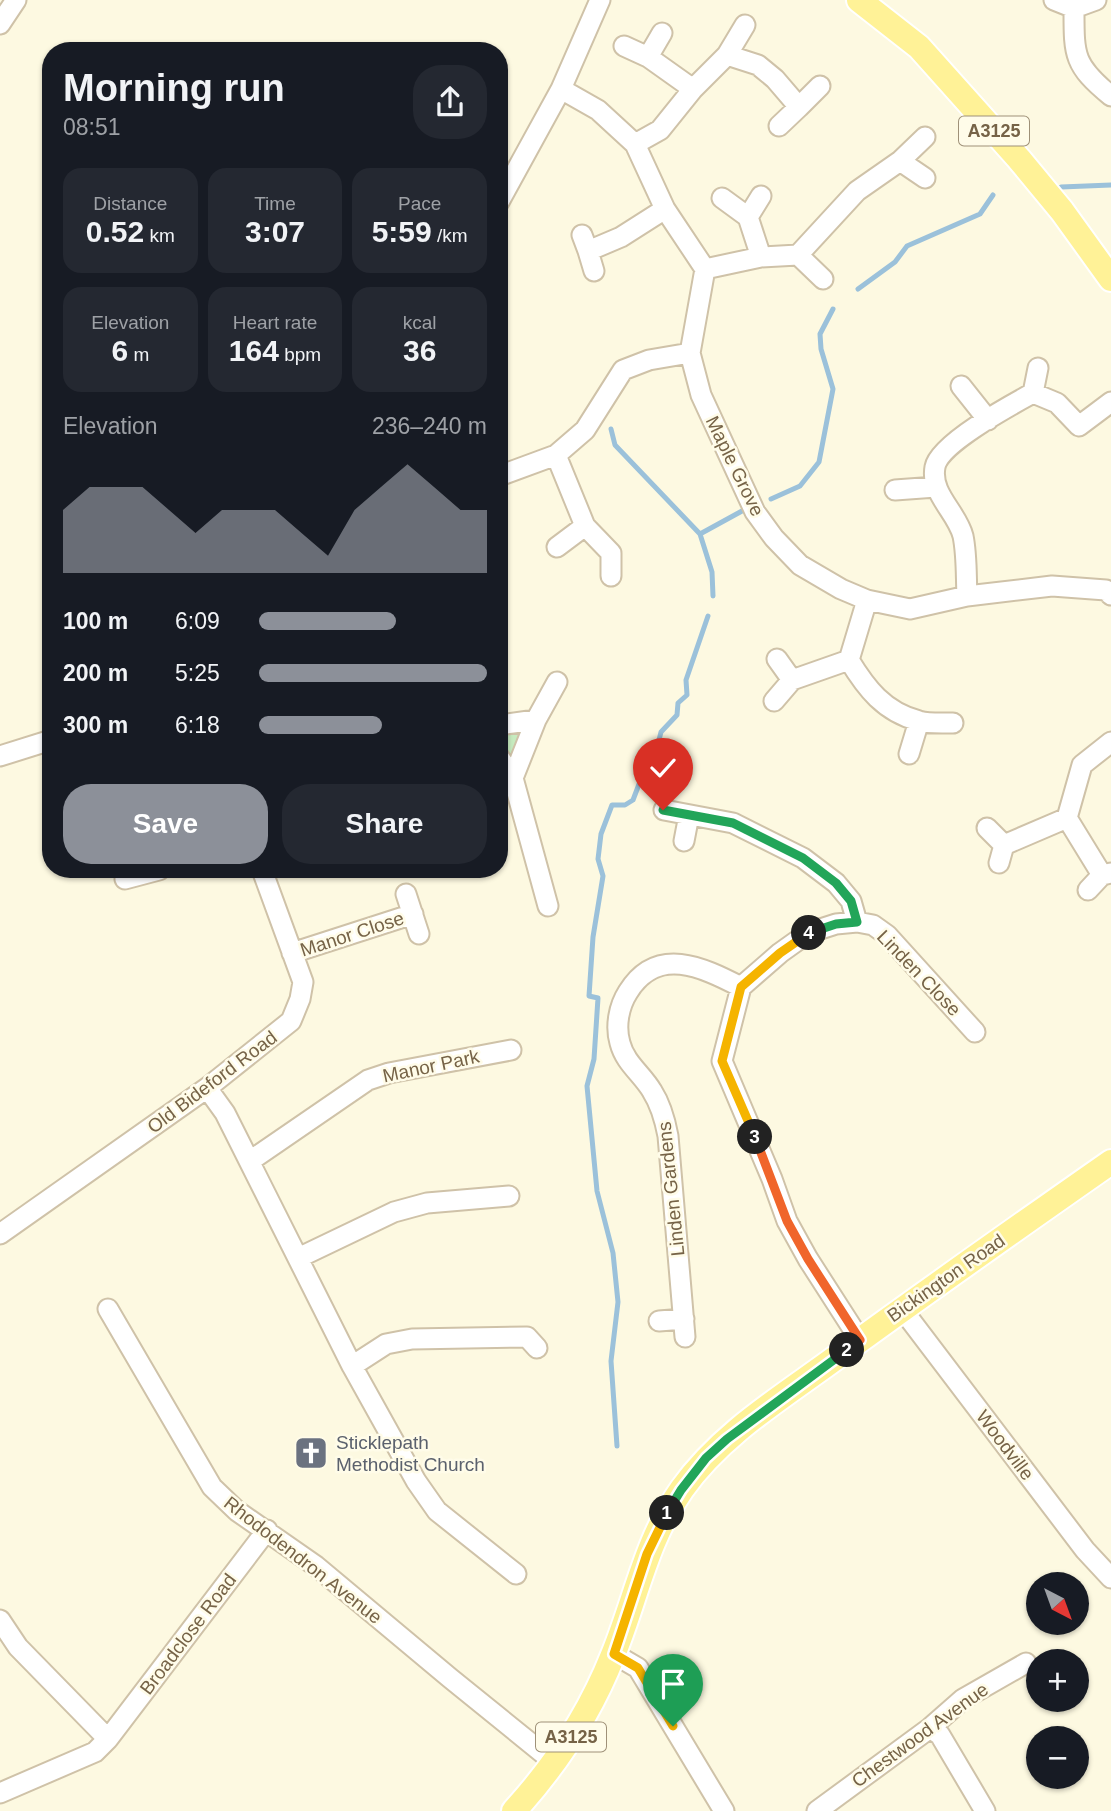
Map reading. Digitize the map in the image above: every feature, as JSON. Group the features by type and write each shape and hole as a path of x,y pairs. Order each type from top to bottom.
{"main road":[{"name":"A3125","path":"859,0 919,47 1019,159 1062,211 1111,279"},
{"name":"Bickington Road","path":"514,1811 555,1763 593,1702 614,1654 647,1554 676,1499 706,1458 760,1414 902,1309 1111,1162"}],"street":[{"path":"0,24 16,0"},
{"path":"508,186 561,89 600,0"},
{"path":"1055,0 1074,8 1096,0"},
{"path":"1074,8 1074,43 1079,65 1089,79 1111,96"},
{"path":"635,144 660,130 693,89 727,55 745,25"},
{"path":"648,57 662,33"},
{"path":"624,46 648,57 693,89"},
{"path":"727,55 758,65 775,79 799,107"},
{"path":"779,127 820,86"},
{"path":"561,89 598,110 635,144 665,209 705,269 761,257 798,255 857,191 900,161 925,136"},
{"path":"900,161 925,178"},
{"path":"748,217 761,196"},
{"path":"722,198 748,217 761,257"},
{"path":"594,271 585,243 621,237 665,209"},
{"path":"798,255 823,279"},
{"name":"Maple Grove","path":"705,269 690,353 701,395 755,512 774,538 800,565 841,589 867,600 910,609 967,596 1052,586 1110,587"},
{"path":"508,473 556,455 585,430 623,370 649,360 690,353"},
{"path":"967,596 962,534 936,487 934,466 946,448 1033,393 1038,368"},
{"path":"961,386 988,419"},
{"path":"1033,393 1057,403 1079,426 1111,402"},
{"path":"556,455 584,526 611,553 611,576"},
{"path":"895,490 936,487"},
{"path":"557,547 584,526"},
{"path":"867,600 849,660 869,691 890,708 919,721 953,723"},
{"path":"777,659 792,680"},
{"path":"774,701 792,680 849,660"},
{"path":"513,778 556,682"},
{"path":"508,724 537,720"},
{"path":"909,754 919,721"},
{"path":"987,828 1002,854 1067,818 1082,765 1111,742"},
{"path":"0,756 42,743"},
{"path":"508,770 513,778 548,906"},
{"name":"Linden Close","path":"663,810 733,823 803,858 836,883 851,901 857,922"},
{"path":"684,841 689,815"},
{"path":"1067,818 1106,874 1088,890"},
{"name":"Old Bideford Road","path":"0,1234 207,1088 291,1021 300,999 303,982 265,878"},
{"name":"Manor Close","path":"406,894 419,934"},
{"name":"Manor Close","path":"292,953 413,914"},
{"name":"Linden Close","path":"741,987 808,933 836,924 857,922 873,925 887,935 975,1032"},
{"name":"Linden Gardens","path":"659,1321 685,1328 668,1136 663,1114 652,1090 630,1065 620,1046 617,1030 619,1016 625,997 636,979 654,967 673,963 691,965 741,987"},
{"path":"741,987 722,1061 787,1221 860,1340"},
{"name":"Manor Park","path":"250,1161 368,1080 389,1073 510,1050"},
{"path":"207,1088 225,1113 352,1366 416,1481 437,1511 511,1561"},
{"path":"298,1258 394,1212 427,1203 514,1195"},
{"name":"Rhododendron Avenue","path":"108,1309 212,1487 237,1511 316,1566 555,1763"},
{"name":"Woodville","path":"902,1309 1085,1550 1111,1578"},
{"path":"352,1366 386,1344 412,1339 534,1335"},
{"name":"Broadclose Road","path":"0,1793 95,1752 108,1739 267,1530"},
{"path":"0,1620 18,1647 108,1739"},
{"path":"614,1654 638,1668 724,1811"},
{"name":"Chestwood Avenue","path":"817,1811 930,1728 963,1699 1026,1664"},
{"path":"930,1728 940,1735 985,1811"}],"green space":[{"path":"520,728 523,734 515,753 508,753 508,731"}],"waterway":[{"path":"1061,187 1111,185"},
{"path":"858,289 895,262 907,246 980,214 993,195"},
{"path":"771,499 800,486 819,462 833,389 821,349 820,334 833,309"},
{"path":"611,429 615,445 700,534"},
{"path":"713,596 712,572 700,534 742,511"},
{"path":"617,1446 611,1361 618,1302 613,1253 597,1191 587,1086 594,1059 598,998 589,996 593,937 603,876 598,859 601,834 612,805 625,805 633,800 644,771 657,748 661,732 677,715 678,703 687,695 686,680 708,616"}],"place":[{"name":"Sticklepath Methodist Church","path":"311,1453"}],"route":[{"path":"663,810 733,823 803,858 836,883 851,901 857,922 836,924 808,933 741,987 722,1061 787,1221 860,1340 727,1439 706,1458 681,1490 664,1518 647,1554 614,1654 638,1668 673,1726"}]}
